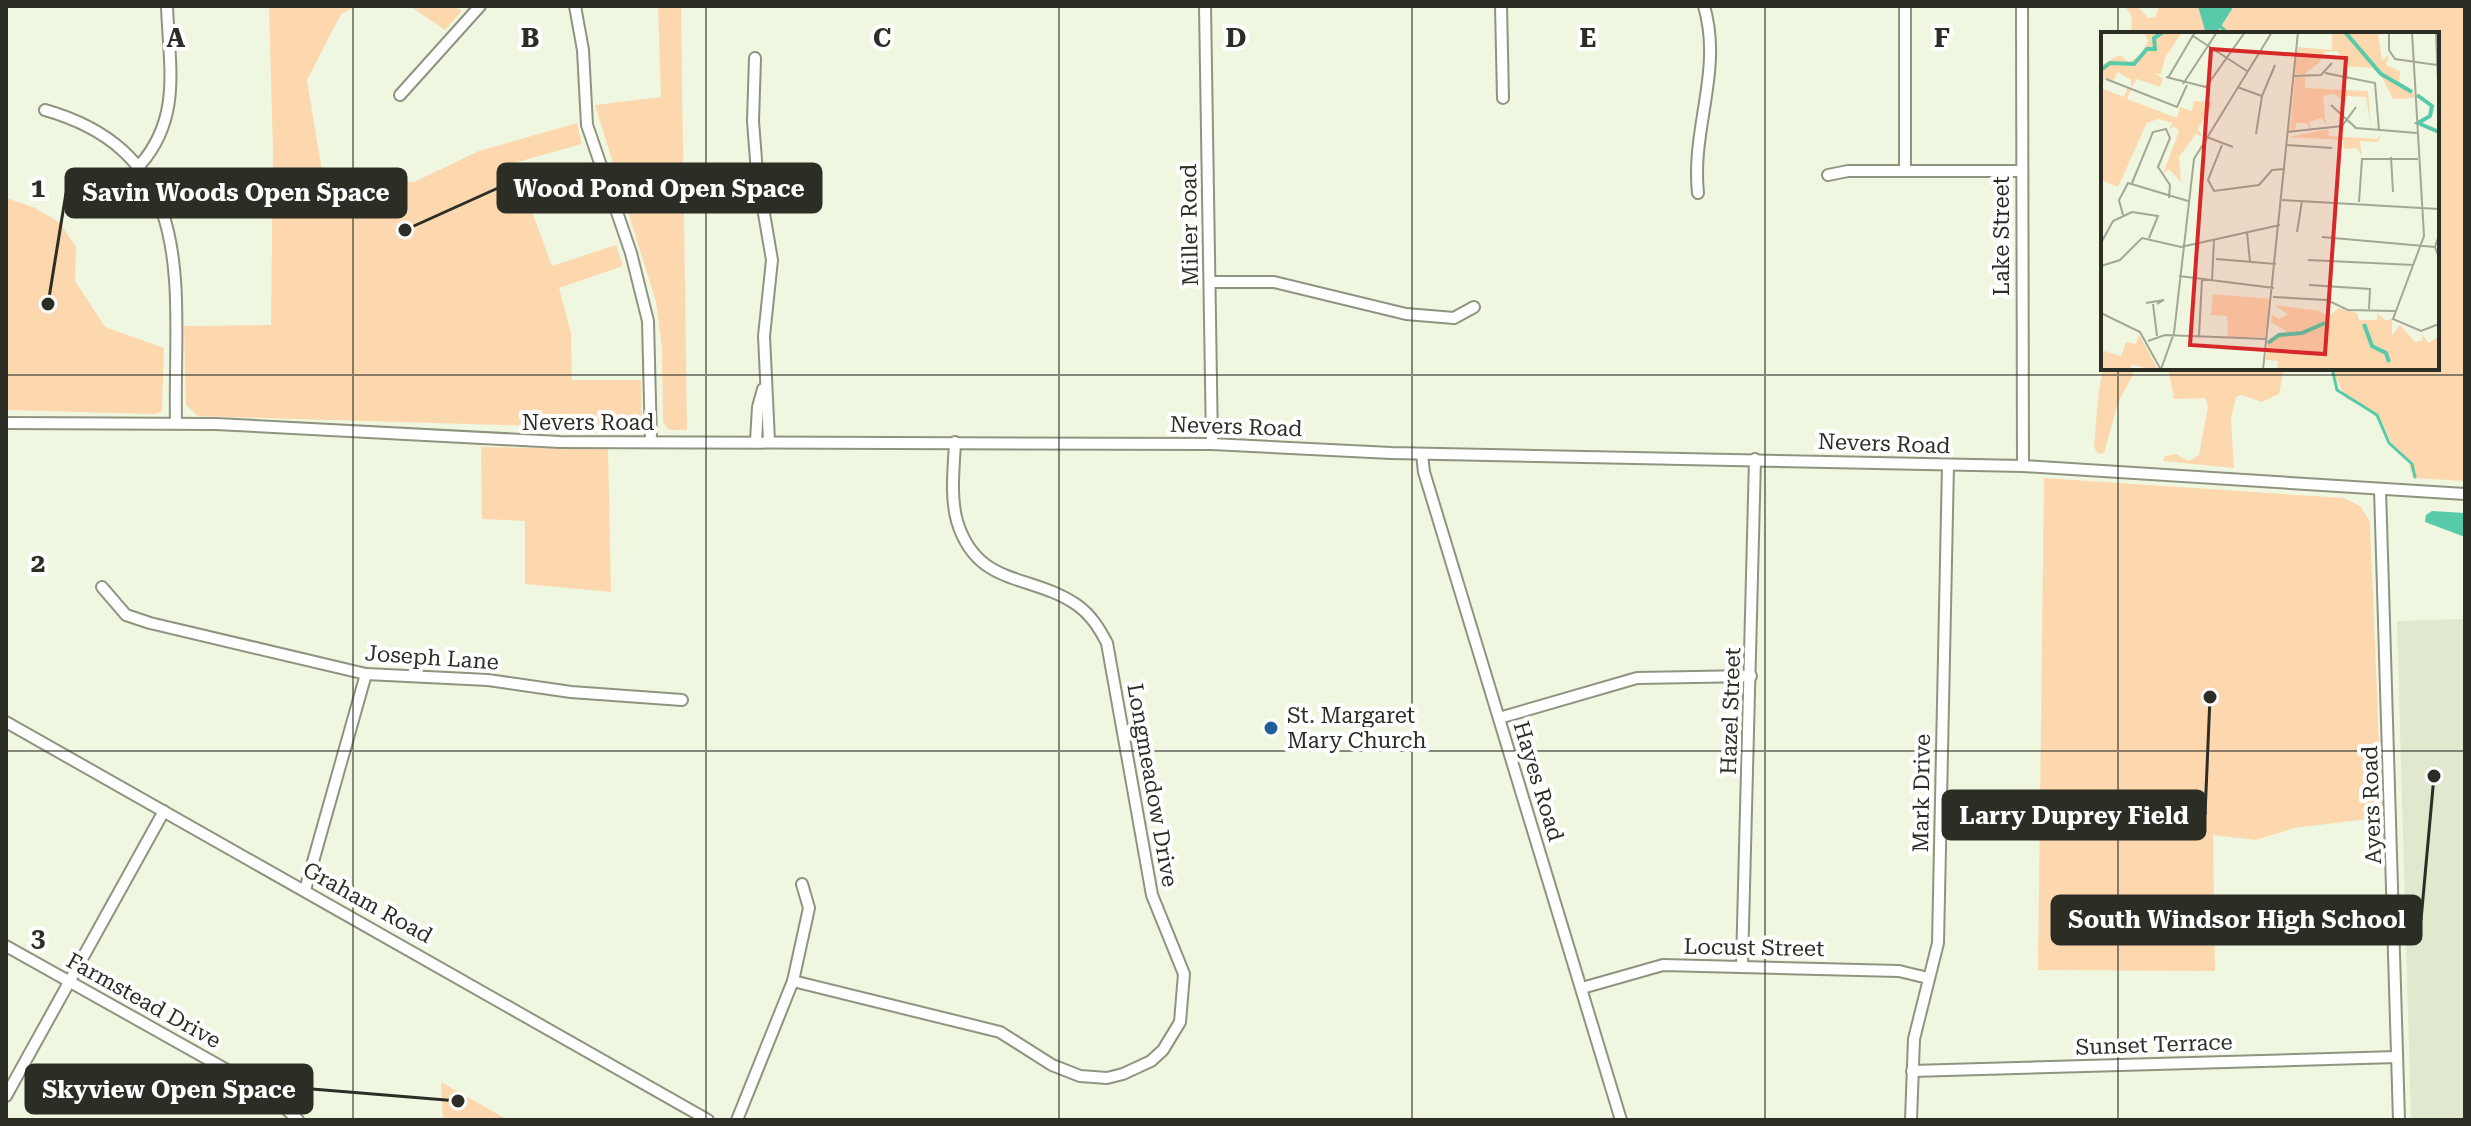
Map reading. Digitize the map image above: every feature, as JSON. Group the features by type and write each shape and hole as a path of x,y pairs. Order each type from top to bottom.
{"street":[{"path":"140,165 157,145 166,125 169,99 167,6"},
{"path":"400,95 480,6"},
{"path":"575,6 583,50 587,125 631,253 648,321 651,442"},
{"name":"Miller Road","path":"1205,6 1212,444"},
{"path":"1501,6 1503,98"},
{"path":"1698,193 1697,141 1711,76 1704,6"},
{"path":"1905,6 1905,170"},
{"name":"Lake Street","path":"2022,6 2023,466"},
{"path":"755,58 753,87 757,173 772,260 764,336 764,387 769,407 769,441"},
{"path":"45,110 98,131 140,165 156,193 167,223 173,261 176,423"},
{"path":"1828,175 1848,171 2021,171"},
{"path":"1210,282 1274,282 1406,314 1454,318 1474,307"},
{"path":"756,441 758,407 764,387"},
{"name":"Nevers Road","path":"6,423 176,423 473,440 1212,444 1422,454 2023,466 2465,494"},
{"name":"Longmeadow Drive","path":"793,981 1000,1032 1064,1071 1094,1078 1123,1074 1151,1061 1173,1037 1180,1022 1184,974 1152,895 1107,643 1089,615 1076,604 994,572 970,549 957,519 953,499 955,442"},
{"name":"Hayes Road","path":"1422,454 1424,472 1621,1120"},
{"name":"Hazel Street","path":"1742,965 1755,459"},
{"name":"Mark Drive","path":"1911,1120 1918,1016 1938,943 1948,465"},
{"name":"Ayers Road","path":"2380,489 2399,1120"},
{"name":"Joseph Lane","path":"102,587 126,615 150,623 366,674 488,680 571,692 682,700"},
{"path":"305,890 366,674"},
{"path":"1499,718 1637,678 1751,676"},
{"name":"Graham Road","path":"6,722 708,1120"},
{"path":"6,1096 164,811"},
{"path":"737,1120 793,981 809,908 802,884"},
{"name":"Farmstead Drive","path":"6,946 270,1094 298,1120"},
{"name":"Locust Street","path":"1582,988 1663,965 1899,971 1928,978"},
{"name":"Sunset Terrace","path":"1912,1071 2397,1057"}],"shaded area":[{"path":"269,6 358,6 341,14 307,80 322,171 414,182 479,151 577,123 582,144 514,163 552,266 616,245 623,266 559,288 571,333 572,380 641,380 642,423 637,429 198,416 186,405 184,326 271,325 273,153"},
{"path":"410,6 454,6 462,11 445,30"},
{"path":"658,6 681,6 687,430 669,430 663,422 662,348 656,302 595,105 661,97"},
{"path":"2125,6 2137,6 2148,18 2155,17 2159,6 2465,6 2465,481 2413,478 2408,460 2391,443 2383,424 2363,405 2346,399 2332,370 2439,370 2439,32 2131,32 2132,17"},
{"path":"6,198 33,207 59,222 76,247 75,281 105,327 164,348 162,411 155,414 6,410"},
{"path":"2104,370 2135,370 2118,403 2104,453 2098,454 2094,447"},
{"path":"2168,370 2284,370 2279,394 2262,402 2242,395 2236,397 2231,419 2234,468 2163,461 2165,456 2176,454 2188,461 2199,455 2208,406 2205,398 2174,399"},
{"path":"481,447 608,449 611,592 525,584 525,521 482,519"},
{"path":"2044,478 2344,498 2360,506 2370,521 2382,817 2294,828 2256,840 2213,835 2215,971 2038,970"},
{"path":"2465,619 2465,1120 2411,1120 2397,621"},
{"path":"441,1082 508,1120 443,1120"}],"water":[{"path":"2198,6 2234,6 2217,32 2205,32"},
{"path":"2432,511 2465,513 2465,537 2425,522 2426,515"}],"waterway":[{"path":"2221,27 2227,32"},
{"path":"2332,370 2337,390 2377,415 2389,443 2412,464 2415,477"}],"place":[{"name":"Wood Pond Open Space","path":"405,230"},
{"name":"Savin Woods Open Space","path":"48,304"},
{"name":"Larry Duprey Field","path":"2210,697"},
{"name":"St. Margaret Mary Church","path":"1271,728"},
{"name":"South Windsor High School","path":"2434,776"},
{"name":"Skyview Open Space","path":"458,1101"}]}
